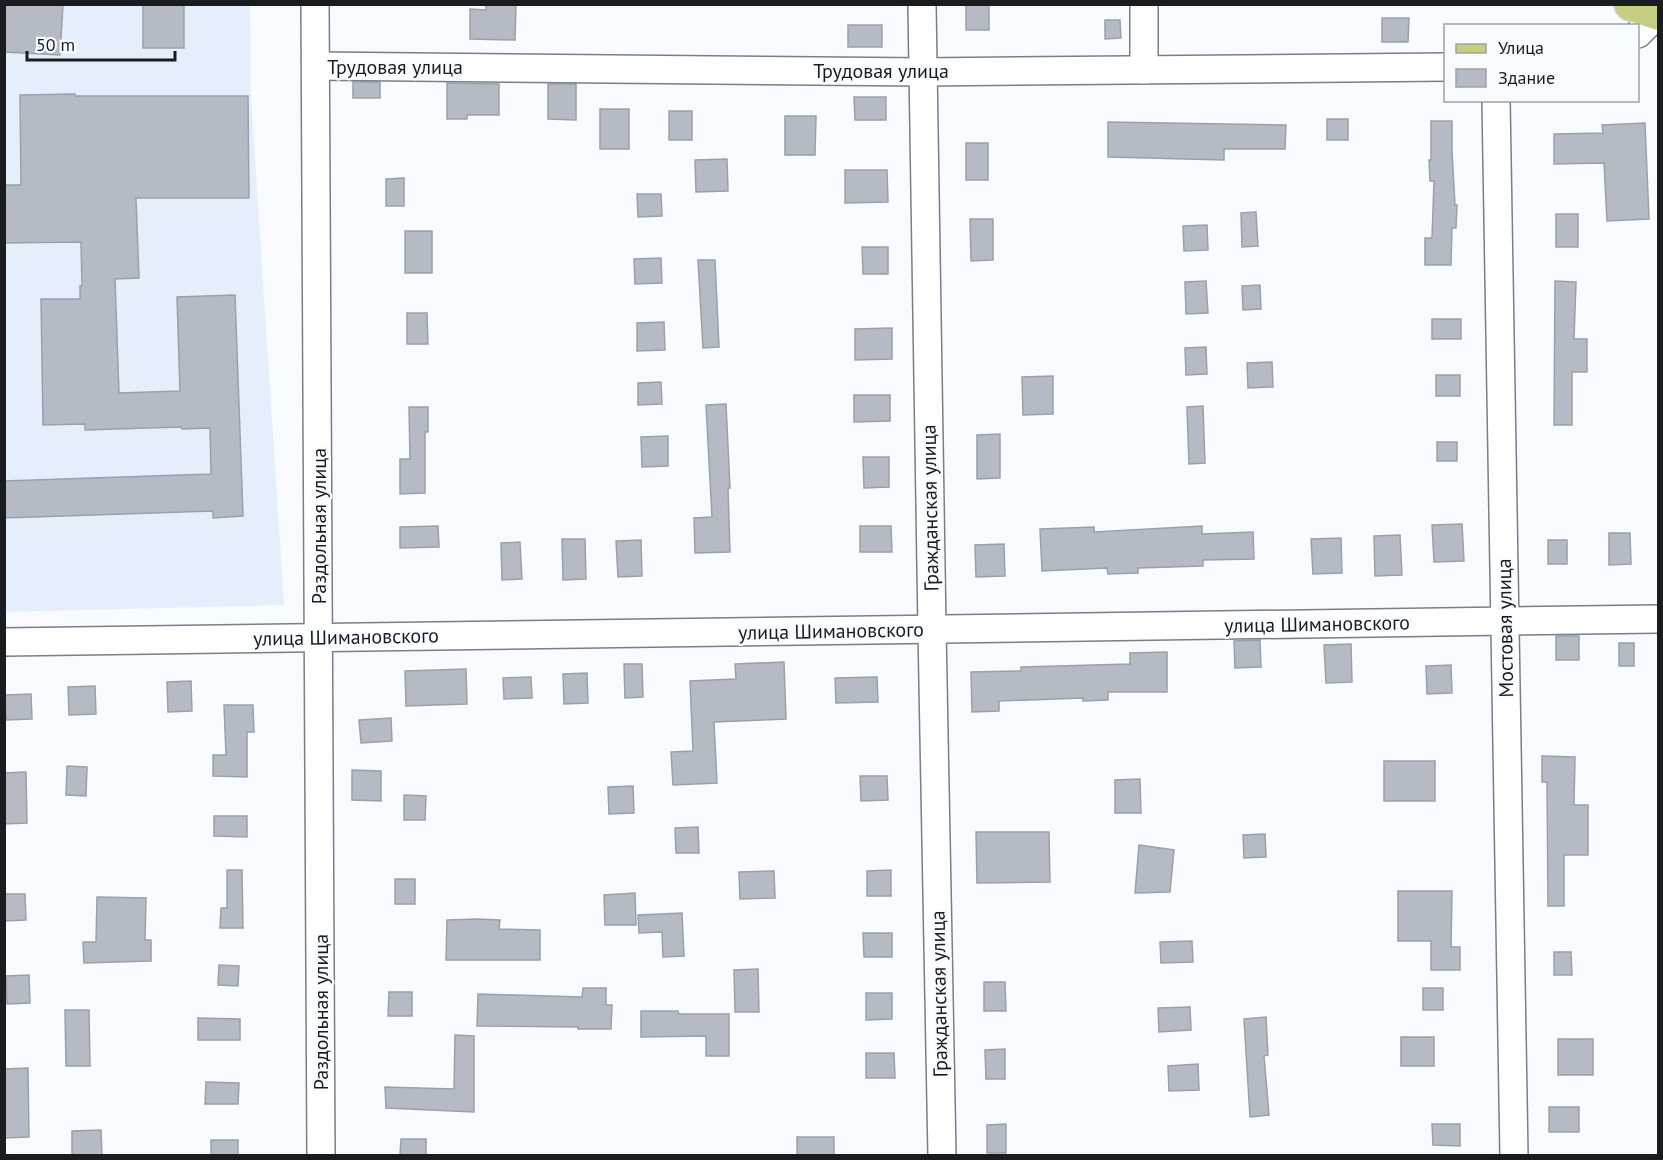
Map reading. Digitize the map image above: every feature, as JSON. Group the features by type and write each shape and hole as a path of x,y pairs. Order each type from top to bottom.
{"main road":[{"path":"1631,4 1659,13"}],"street":[{"name":"Раздольная улица","path":"315,4 321,1155"},
{"name":"Гражданская улица","path":"922,4 942,1155"},
{"path":"1144,4 1144,70"},
{"path":"1639,33 1659,13"},
{"name":"Трудовая улица","path":"316,66 923,72 1444,67"},
{"name":"Мостовая улица","path":"1496,102 1514,1155"},
{"name":"улица Шимановского","path":"4,642 1659,619"}],"shaded area":[{"path":"4,5 250,5 251,98 284,605 5,612"}],"building":[{"path":"4,4 63,4 60,55 4,52"},
{"path":"143,4 184,4 184,48 143,48"},
{"path":"486,4 516,4 515,40 470,39 470,9 486,10"},
{"path":"966,4 989,4 989,30 966,30"},
{"path":"1382,18 1409,18 1408,42 1382,42"},
{"path":"1105,20 1120,20 1121,38 1105,39"},
{"path":"848,25 882,25 882,47 848,47"},
{"path":"353,82 380,82 380,98 353,98"},
{"path":"447,83 499,84 499,115 467,115 467,119 447,119"},
{"path":"548,84 576,84 576,120 548,119"},
{"path":"75,94 75,96 248,96 249,198 136,198 139,278 115,279 119,393 180,391 177,297 235,295 243,516 213,518 213,511 4,518 4,481 211,474 210,428 85,430 85,424 43,425 41,299 80,299 81,242 4,243 4,185 21,185 20,95"},
{"path":"854,97 886,97 886,120 855,120"},
{"path":"600,109 629,109 629,149 600,149"},
{"path":"669,111 692,111 692,140 669,140"},
{"path":"785,116 816,116 815,155 785,155"},
{"path":"1327,119 1348,119 1348,140 1327,140"},
{"path":"1431,121 1452,121 1455,205 1457,205 1456,228 1452,228 1451,265 1425,265 1425,238 1432,238 1434,181 1430,181"},
{"path":"1108,122 1286,125 1285,149 1224,149 1224,160 1108,157"},
{"path":"1645,123 1649,219 1607,221 1604,163 1554,164 1554,134 1603,133 1602,125"},
{"path":"966,143 988,143 988,180 966,180"},
{"path":"727,159 728,191 696,192 695,160"},
{"path":"845,170 887,170 888,202 845,203"},
{"path":"404,178 404,206 386,206 386,179"},
{"path":"637,194 661,194 662,216 638,217"},
{"path":"1256,212 1258,246 1242,247 1241,213"},
{"path":"1556,214 1578,214 1578,247 1556,247"},
{"path":"970,219 993,219 993,260 971,261"},
{"path":"1207,225 1208,250 1184,251 1183,226"},
{"path":"405,231 432,231 432,273 405,273"},
{"path":"862,247 888,247 888,274 863,274"},
{"path":"661,258 662,283 635,284 634,259"},
{"path":"698,260 715,260 719,347 703,348"},
{"path":"1206,281 1208,313 1186,314 1185,282"},
{"path":"1555,281 1576,282 1574,339 1587,339 1587,372 1572,372 1572,425 1554,425"},
{"path":"1260,285 1261,309 1243,310 1242,286"},
{"path":"407,313 427,313 428,344 407,344"},
{"path":"1432,319 1461,319 1461,339 1432,339"},
{"path":"664,322 665,350 637,351 637,323"},
{"path":"892,328 892,359 855,360 855,329"},
{"path":"1206,347 1207,374 1186,375 1185,348"},
{"path":"1272,362 1273,387 1248,388 1247,363"},
{"path":"1436,375 1460,375 1460,396 1436,396"},
{"path":"1053,376 1053,414 1023,415 1022,377"},
{"path":"661,382 662,404 638,405 638,383"},
{"path":"854,395 890,395 890,421 854,422"},
{"path":"726,404 730,552 695,553 694,518 712,517 706,405"},
{"path":"1203,406 1205,463 1189,464 1187,407"},
{"path":"409,407 428,407 428,432 425,432 425,493 400,494 400,459 410,459"},
{"path":"1000,434 1000,478 977,479 977,435"},
{"path":"668,436 668,466 642,467 641,437"},
{"path":"1437,442 1457,442 1457,461 1437,461"},
{"path":"863,457 889,457 889,487 864,488"},
{"path":"1462,524 1464,561 1434,562 1432,525"},
{"path":"438,526 439,547 400,548 400,527"},
{"path":"860,526 891,526 892,552 860,552"},
{"path":"1202,526 1202,534 1253,532 1254,559 1203,560 1203,566 1138,568 1138,573 1108,574 1107,568 1042,571 1040,529 1094,527 1094,532"},
{"path":"1609,533 1630,533 1631,564 1609,565"},
{"path":"1400,535 1402,575 1375,576 1374,536"},
{"path":"1341,538 1342,573 1313,574 1311,539"},
{"path":"562,539 585,539 586,579 563,580"},
{"path":"641,540 642,576 618,577 616,541"},
{"path":"1548,540 1567,540 1567,564 1548,564"},
{"path":"520,542 522,579 502,580 501,543"},
{"path":"1004,544 1005,576 976,577 975,545"},
{"path":"1556,636 1579,636 1579,660 1556,660"},
{"path":"1260,640 1261,667 1235,668 1234,641"},
{"path":"1619,643 1634,643 1634,666 1619,666"},
{"path":"1351,644 1352,682 1326,683 1324,645"},
{"path":"1167,652 1167,692 1108,692 1108,700 1083,701 1083,698 999,701 999,711 972,712 971,672 1021,671 1021,667 1130,664 1130,653"},
{"path":"784,662 786,719 714,722 717,783 673,785 671,752 693,751 690,681 736,679 735,664"},
{"path":"624,664 642,664 643,697 625,698"},
{"path":"1451,665 1452,693 1427,694 1426,666"},
{"path":"466,669 467,704 406,706 405,671"},
{"path":"587,673 588,703 564,704 563,674"},
{"path":"531,677 532,698 504,699 503,678"},
{"path":"877,677 878,702 836,703 835,678"},
{"path":"191,681 192,711 168,712 167,682"},
{"path":"95,686 96,714 69,715 68,687"},
{"path":"31,694 32,719 6,720 5,695"},
{"path":"224,705 253,705 254,732 247,732 247,777 213,776 213,755 226,755"},
{"path":"391,718 392,741 361,743 359,720"},
{"path":"1542,756 1575,757 1574,805 1588,805 1588,855 1564,855 1564,906 1548,906 1547,782 1542,782"},
{"path":"1384,761 1435,761 1435,801 1384,801"},
{"path":"67,766 87,767 86,796 66,795"},
{"path":"352,770 381,771 381,801 352,800"},
{"path":"26,772 27,823 4,824 4,773"},
{"path":"860,776 887,776 888,800 861,801"},
{"path":"1140,779 1141,813 1115,813 1115,780"},
{"path":"633,786 634,813 609,814 608,787"},
{"path":"404,795 426,796 425,820 404,820"},
{"path":"214,816 247,816 247,837 214,836"},
{"path":"698,827 699,853 676,853 675,828"},
{"path":"976,832 1049,832 1050,882 977,883"},
{"path":"1265,834 1266,857 1244,858 1243,835"},
{"path":"1139,845 1174,850 1170,892 1135,893"},
{"path":"227,870 242,870 243,928 220,928 221,908 227,908"},
{"path":"891,870 891,896 867,896 867,871"},
{"path":"774,871 775,898 740,899 739,872"},
{"path":"395,879 415,879 415,904 395,904"},
{"path":"1398,891 1452,891 1451,947 1460,947 1460,970 1431,970 1431,941 1398,941"},
{"path":"635,893 636,925 605,925 604,895"},
{"path":"4,894 25,894 26,920 4,921"},
{"path":"97,897 146,898 145,940 151,940 151,961 84,963 83,942 96,942"},
{"path":"682,913 684,956 663,957 662,932 639,933 638,915"},
{"path":"447,920 500,920 499,929 540,930 540,960 446,960"},
{"path":"863,933 892,933 892,957 864,957"},
{"path":"1192,941 1193,962 1161,963 1160,942"},
{"path":"1554,952 1571,952 1572,975 1554,975"},
{"path":"219,965 239,966 238,986 218,985"},
{"path":"758,969 759,1012 735,1012 734,970"},
{"path":"29,975 30,1003 7,1004 6,976"},
{"path":"984,982 1005,982 1006,1011 984,1011"},
{"path":"583,988 606,988 606,1005 612,1005 611,1029 477,1026 478,994 582,997"},
{"path":"1423,988 1443,988 1443,1010 1423,1010"},
{"path":"389,992 412,992 412,1016 388,1016"},
{"path":"866,993 892,993 892,1019 866,1020"},
{"path":"1190,1007 1191,1030 1159,1032 1158,1008"},
{"path":"65,1010 89,1010 90,1066 66,1066"},
{"path":"641,1011 729,1014 729,1056 706,1056 706,1036 641,1037"},
{"path":"1266,1017 1268,1055 1264,1056 1269,1115 1250,1117 1244,1019"},
{"path":"198,1018 240,1019 240,1040 198,1040"},
{"path":"455,1035 474,1036 474,1112 386,1108 385,1087 454,1089"},
{"path":"1401,1037 1434,1037 1434,1066 1401,1066"},
{"path":"1558,1039 1593,1039 1593,1075 1558,1075"},
{"path":"1005,1049 1005,1079 986,1079 985,1050"},
{"path":"866,1053 894,1053 895,1078 866,1078"},
{"path":"1198,1064 1199,1090 1169,1091 1168,1066"},
{"path":"28,1068 29,1137 4,1138 4,1069"},
{"path":"206,1082 239,1083 238,1104 205,1104"},
{"path":"1549,1107 1579,1107 1579,1132 1549,1132"},
{"path":"1006,1124 1006,1153 987,1153 987,1125"},
{"path":"1432,1124 1460,1124 1460,1146 1433,1145"},
{"path":"101,1130 102,1155 72,1155 72,1131"},
{"path":"797,1137 834,1137 834,1155 797,1155"},
{"path":"401,1139 426,1139 426,1155 400,1155"},
{"path":"211,1140 238,1140 238,1155 211,1155"}]}
